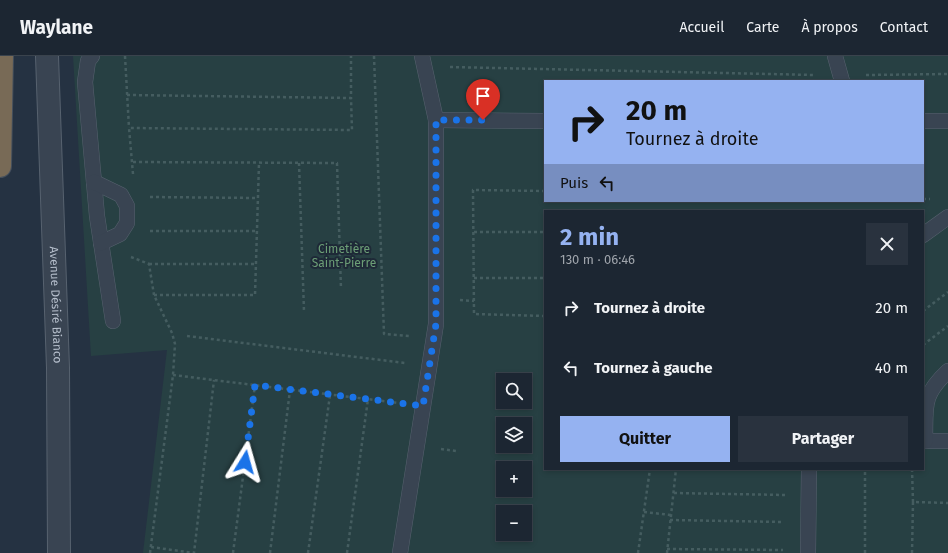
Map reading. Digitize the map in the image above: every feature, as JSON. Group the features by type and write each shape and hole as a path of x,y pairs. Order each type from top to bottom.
{"highway":[{"path":"0,166 2,56"}],"street":[{"name":"Avenue Désiré Bianco","path":"47,56 58,368 59,553"}],"lane":[{"path":"835,56 841,78"},
{"path":"89,58 85,82 94,182 101,243 113,321"},
{"path":"400,553 436,324 436,120 423,61"},
{"path":"436,120 544,120"},
{"path":"924,121 948,121"},
{"path":"94,182 129,198 127,206 127,223 123,230 101,243"},
{"path":"924,234 948,217"},
{"path":"948,371 930,389 926,401 924,441 948,441"},
{"path":"808,552 809,470"}],"path":[{"path":"125,56 129,128 133,162 129,198 257,198"},
{"path":"129,128 352,130 351,56"},
{"path":"374,56 384,334 433,338"},
{"path":"423,61 841,78 948,74"},
{"path":"127,95 351,98"},
{"path":"133,162 337,163 341,289"},
{"path":"154,296 255,295 259,163"},
{"path":"299,163 304,311"},
{"path":"544,191 474,190 474,314 544,316"},
{"path":"255,264 149,264 129,256 123,230 256,231"},
{"path":"474,232 544,232"},
{"path":"149,264 154,296 172,333 175,344 173,374 150,553"},
{"path":"474,278 544,278"},
{"path":"924,310 948,292"},
{"path":"924,344 948,326"},
{"path":"187,336 429,366"},
{"path":"173,374 423,406"},
{"path":"151,547 194,553 214,380"},
{"path":"233,553 255,385"},
{"path":"270,553 290,390"},
{"path":"308,553 330,394"},
{"path":"347,553 368,399"},
{"path":"638,553 650,470"},
{"path":"667,553 676,470"},
{"path":"864,553 865,470"},
{"path":"912,470 912,553"},
{"path":"674,493 808,495"},
{"path":"912,502 948,503"},
{"path":"644,512 671,515"},
{"path":"670,520 808,522"},
{"path":"667,549 808,552"}],"green space":[{"name":"Cimetière Saint-Pierre","path":"73,56 948,56 948,553 143,553 167,350 91,356"}],"route":[{"path":"245,462 255,385 423,406 436,324 436,120 483,120"}]}
